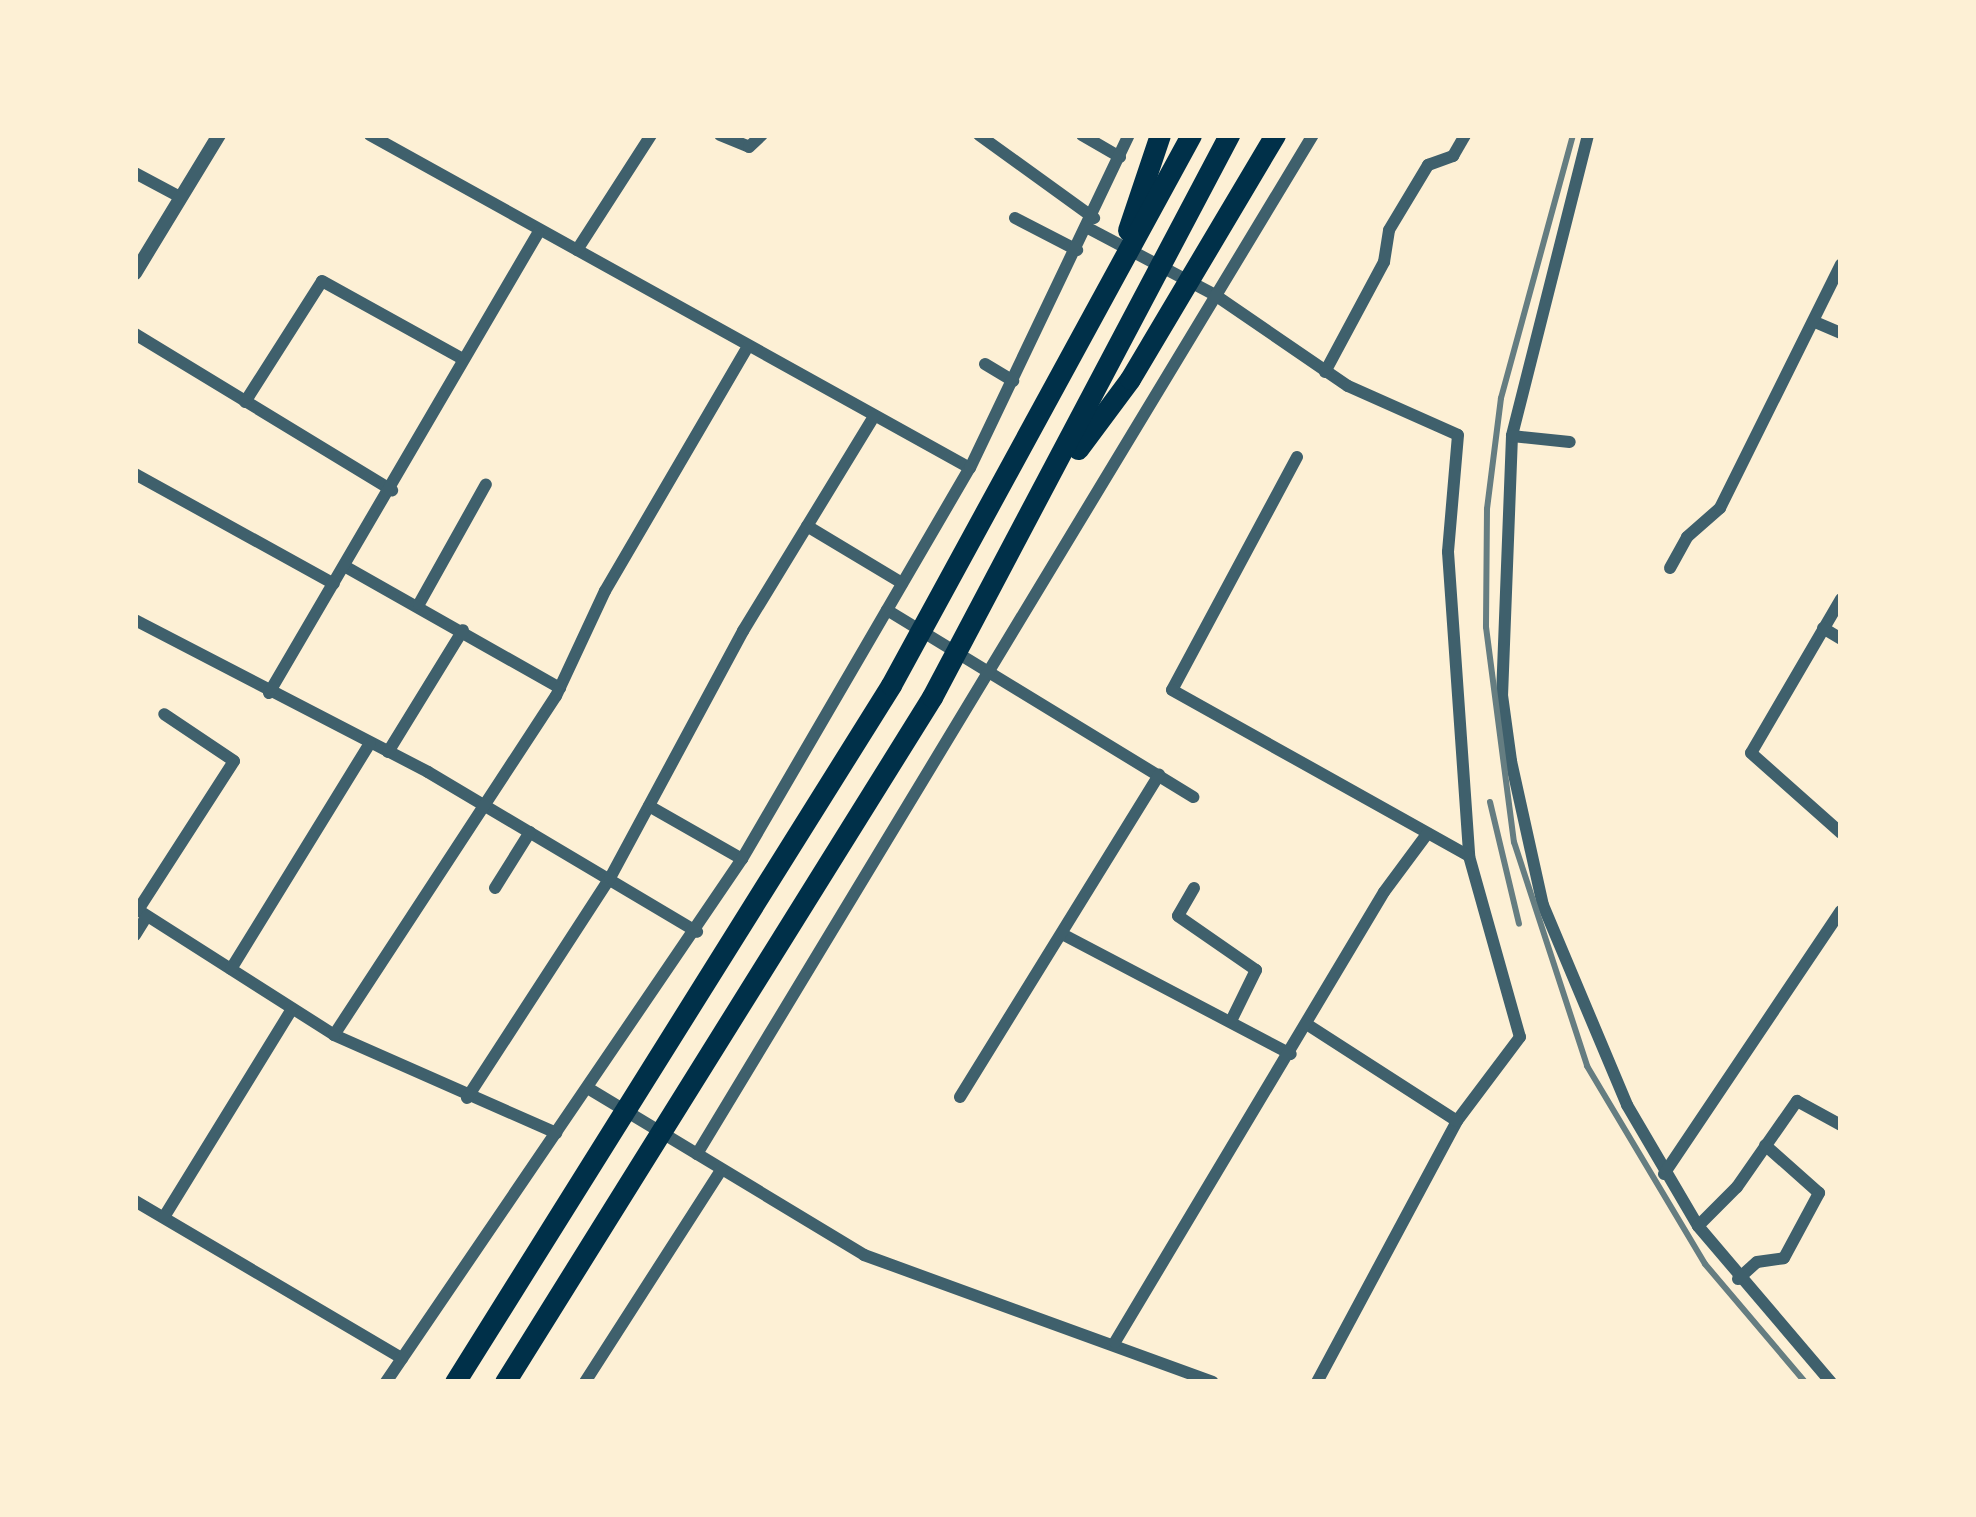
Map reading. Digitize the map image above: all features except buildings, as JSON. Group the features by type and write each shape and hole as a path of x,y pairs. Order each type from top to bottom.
{"highway":[{"path":"1111,281 1160,135"},
{"path":"454,1382 891,685 1191,135"},
{"path":"506,1382 812,896 1039,501 1229,135"},
{"path":"1039,501 1130,379 1275,135"}],"street":[{"path":"135,273 219,135"},
{"path":"370,135 538,233 577,250 970,468"},
{"path":"577,250 651,135"},
{"path":"720,135 749,147 762,135"},
{"path":"979,135 996,140 1091,223 1216,295 1325,372 1458,434 1448,552 1469,856 1520,1036 1457,1120 1317,1382"},
{"path":"1082,135 1120,157"},
{"path":"386,1382 556,1133 591,1090 742,860 970,468 1091,223 1129,135"},
{"path":"697,1154 994,670 1312,135"},
{"path":"1325,372 1384,262 1389,230 1428,165 1453,156 1465,135"},
{"path":"1588,135 1512,436 1502,695 1511,761 1544,905 1627,1105 1698,1226 1738,1279 1831,1382"},
{"path":"135,172 180,197"},
{"path":"1015,218 1077,250"},
{"path":"269,692 392,490 538,233"},
{"path":"1670,568 1687,537 1713,520 1841,264"},
{"path":"245,402 322,281 463,359"},
{"path":"1815,322 1841,333"},
{"path":"135,334 392,490"},
{"path":"334,1035 560,688 605,591 748,346"},
{"path":"985,364 1013,381"},
{"path":"466,1098 610,878 874,416"},
{"path":"1512,436 1570,442"},
{"path":"1297,457 1172,690 1469,856"},
{"path":"135,474 334,584"},
{"path":"419,604 486,484"},
{"path":"807,526 902,583"},
{"path":"346,567 419,604 560,688"},
{"path":"1841,598 1751,753 1841,833"},
{"path":"887,610 994,670 1193,797"},
{"path":"135,620 484,805 697,932"},
{"path":"1822,628 1841,639"},
{"path":"388,752 463,630"},
{"path":"135,935 140,912 234,761 164,714"},
{"path":"231,969 370,743"},
{"path":"960,1097 1159,775"},
{"path":"649,806 742,860"},
{"path":"495,888 530,832"},
{"path":"1115,1342 1427,834"},
{"path":"1194,888 1178,916 1256,970 1232,1019"},
{"path":"1664,1174 1841,911"},
{"path":"140,912 334,1035 466,1098 556,1133"},
{"path":"1064,934 1291,1054"},
{"path":"164,1217 292,1009"},
{"path":"1309,1025 1457,1120"},
{"path":"591,1090 863,1255 1115,1342 1213,1382"},
{"path":"1698,1226 1797,1101 1841,1125"},
{"path":"1738,1279 1756,1262 1784,1258 1819,1193 1765,1145"},
{"path":"585,1382 722,1170"},
{"path":"135,1201 402,1358"}],"railway":[{"path":"1573,135 1501,398 1487,509 1486,627 1514,842 1587,1066 1705,1264 1805,1382"},
{"path":"1490,802 1519,924"}]}
